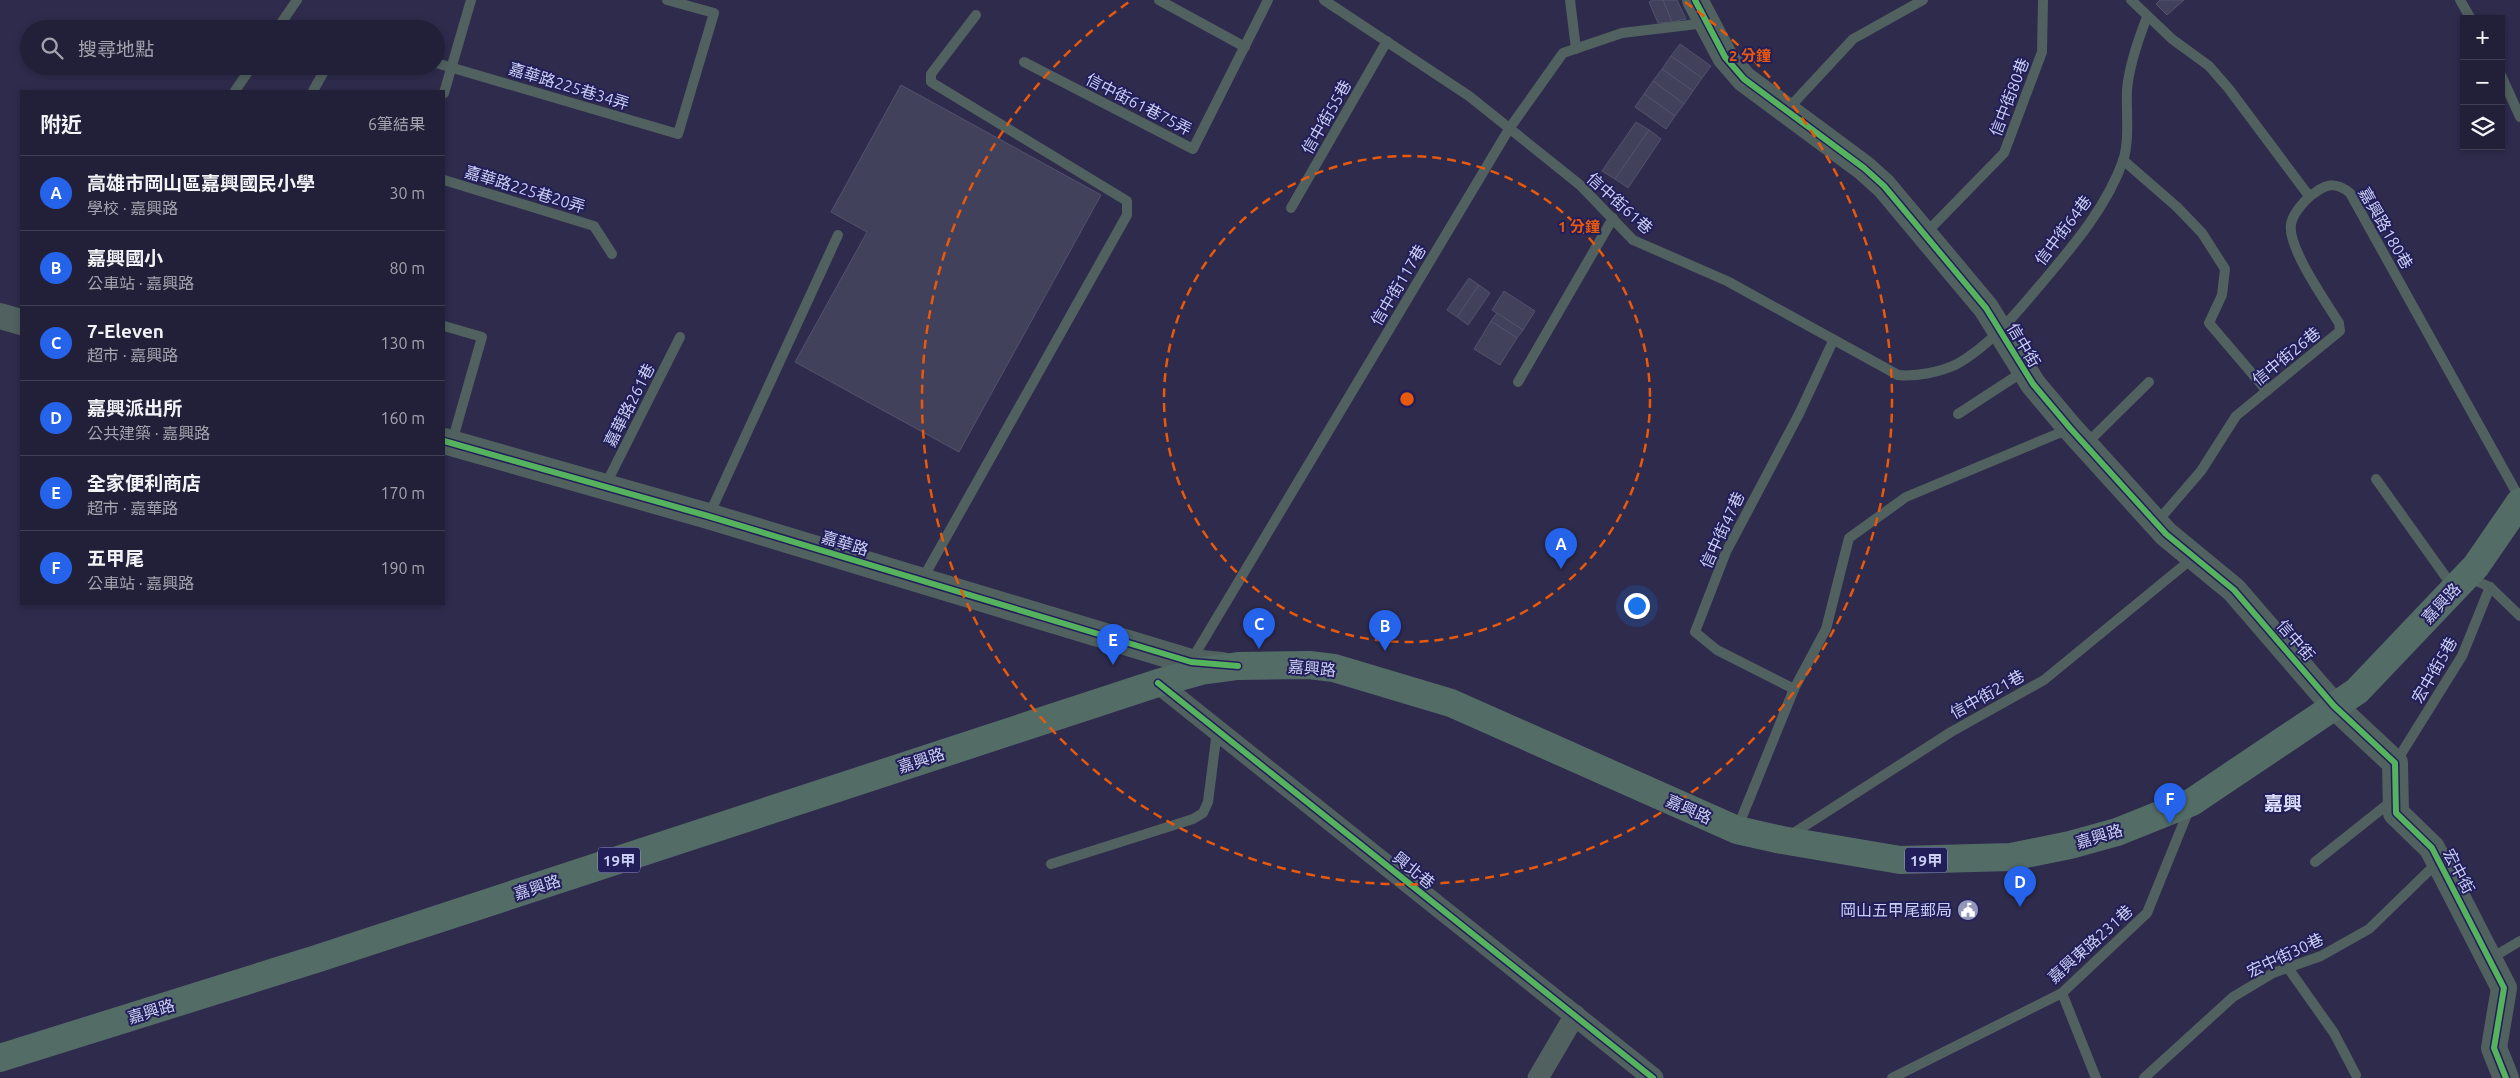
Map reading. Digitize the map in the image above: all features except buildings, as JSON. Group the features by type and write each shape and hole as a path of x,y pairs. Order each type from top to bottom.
{"main road":[{"name":"嘉興路","path":"0,1058 316,959 1158,683 1201,671 1238,666 1309,665 1334,668 1451,703 1737,830 1782,840 1900,860 2011,857 2070,845 2117,832 2192,802 2357,691 2470,584 2520,501"}],"street":[{"name":"信中街","path":"1701,12 1724,57 1744,79 1864,168 1884,186 1926,233 1986,308 2024,370 2078,437 2156,523 2234,590 2334,706"},
{"path":"0,316 20,322"},
{"name":"嘉華路","path":"448,442 708,516 1191,662 1238,666"},
{"name":"興北巷","path":"1158,683 1653,1078"},
{"path":"2334,706 2395,763"},
{"name":"宏中街","path":"2395,763 2396,813 2432,848 2504,988 2494,1048 2506,1078"},
{"path":"1538,1078 1574,1015"}],"lane":[{"path":"283,20 297,0"},
{"path":"445,90 471,0"},
{"name":"嘉華路225巷34弄","path":"445,65 678,134 714,13 668,0"},
{"path":"1159,0 1244,47"},
{"name":"信中街61巷75弄","path":"1024,62 1194,149 1268,0"},
{"path":"1570,0 1576,48"},
{"path":"1786,112 1853,39 1923,0"},
{"name":"信中街80巷","path":"1926,233 2004,153 2042,52 2043,0"},
{"path":"2131,0 2172,40 2208,66 2229,89 2309,196"},
{"path":"2460,0 2468,15"},
{"name":"信中街61巷","path":"1332,2 1469,96 1580,185 1614,218 1633,240 1643,246 1677,258 1727,281 1833,341 1898,375 1907,376 1943,369 1957,364 2000,332"},
{"name":"信中街117巷","path":"1191,662 1509,128 1563,53 1622,33 1701,12"},
{"path":"921,580 1126,215 1127,201 931,82 931,74 976,15"},
{"name":"信中街64巷","path":"2000,332 2070,250 2102,206 2123,160 2128,118 2127,88 2137,42 2147,17"},
{"name":"信中街55巷","path":"1291,208 1387,41"},
{"path":"236,90 246,75"},
{"path":"314,90 321,75"},
{"path":"2505,84 2520,117"},
{"path":"2123,160 2177,207 2202,233 2225,269 2222,295 2209,323 2267,391"},
{"name":"嘉華路225巷20弄","path":"445,180 594,226 612,254"},
{"name":"嘉興路180巷","path":"2309,196 2326,185 2342,186 2350,192 2520,501"},
{"name":"信中街26巷","path":"2156,523 2201,470 2236,416 2340,331 2339,323 2296,251 2291,236 2291,223 2309,196"},
{"path":"1518,382 1614,218"},
{"path":"708,516 838,235"},
{"path":"445,326 482,337 448,442"},
{"name":"嘉華路261巷","path":"604,487 680,337"},
{"name":"信中街47巷","path":"1794,689 1717,650 1695,632 1726,552 1799,414 1833,341"},
{"path":"1958,414 2024,370"},
{"path":"1737,830 1794,689 1826,629 1849,538 1906,496 2078,437 2149,382"},
{"path":"2376,479 2470,584 2520,616"},
{"name":"信中街21巷","path":"1782,840 1951,732 2044,680 2194,557"},
{"name":"宏中街5巷","path":"2395,763 2462,656 2470,584"},
{"path":"1051,864 1193,819 1203,813 1208,802 1217,730"},
{"path":"2315,862 2396,798"},
{"name":"嘉興東路231巷","path":"1892,1078 2062,992 2148,913 2192,802"},
{"name":"宏中街30巷","path":"2144,1078 2233,998 2273,973 2321,956 2369,928 2439,861"},
{"path":"2490,959 2520,941"},
{"path":"2288,968 2334,1034 2356,1076"},
{"path":"2062,992 2096,1078"}],"cycle path":[{"path":"1695,0 1725,57 1744,79 1864,168 1884,186 1986,308 2033,384 2070,428 2166,534 2234,590 2334,706 2395,763 2396,813 2432,848 2504,988 2494,1048 2506,1078"},
{"path":"445,441 708,516 1191,662 1238,666"},
{"path":"1158,683 1653,1078"}],"place":[{"name":"高雄市岡山區嘉興國民小學","path":"1561,569"},
{"name":"7-Eleven","path":"1259,649"},
{"name":"嘉興國小","path":"1385,651"},
{"name":"全家便利商店","path":"1113,665"},
{"name":"五甲尾","path":"2170,824"},
{"name":"嘉興派出所","path":"2020,907"},
{"name":"岡山五甲尾郵局","path":"1968,910"}],"district":[{"name":"嘉興","path":"2283,803"}]}
